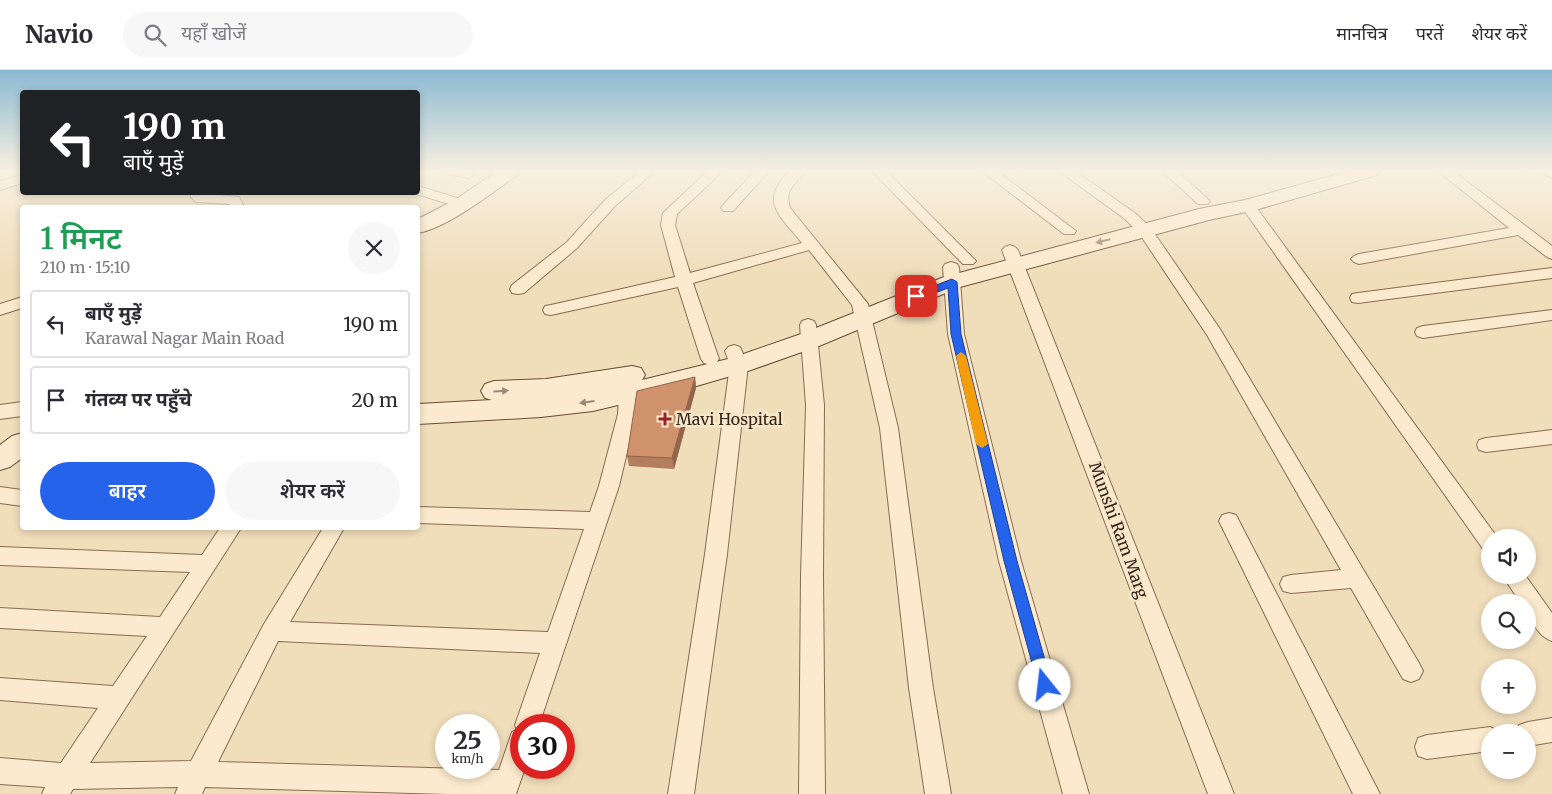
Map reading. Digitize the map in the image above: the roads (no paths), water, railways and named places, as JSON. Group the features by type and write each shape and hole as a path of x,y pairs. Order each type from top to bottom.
{"street":[{"path":"420,227 461,205"},
{"path":"518,289 572,245 608,205"},
{"path":"678,205 670,212 668,218 671,239 686,280 710,359"},
{"path":"728,208 731,205"},
{"path":"782,205 783,210 861,311 890,428 921,688 938,794"},
{"path":"906,205 957,270 956,334 1010,561 1076,794"},
{"path":"1033,205 1069,232"},
{"path":"1113,205 1138,223 1214,333 1411,672"},
{"path":"420,397 546,388 629,385 736,358 809,332 957,270 1013,258 1138,223 1192,205"},
{"path":"1013,258 1069,232 1207,214 1252,205"},
{"path":"1489,205 1552,254"},
{"path":"1248,206 1481,530"},
{"path":"1359,259 1521,230"},
{"path":"551,310 686,280 811,245"},
{"name":"Munshi Ram Marg","path":"1013,258 1067,391 1148,608 1221,794"},
{"path":"1358,298 1552,273"},
{"path":"0,310 20,303"},
{"path":"1423,332 1552,315"},
{"path":"809,332 815,405 812,576 812,794"},
{"path":"420,414 541,407 593,401 629,385 710,359 736,358"},
{"path":"681,794 716,554 736,358"},
{"path":"531,714 620,446 627,414 629,385"},
{"path":"0,412 20,410"},
{"path":"1486,445 1552,437"},
{"path":"0,459 20,445"},
{"path":"0,473 20,460"},
{"path":"0,495 20,498"},
{"path":"420,515 596,521"},
{"path":"1229,521 1367,794"},
{"path":"61,785 230,530"},
{"path":"193,784 272,631 333,530"},
{"path":"0,556 207,564"},
{"path":"1291,584 1358,578"},
{"path":"1519,584 1552,630"},
{"path":"0,618 165,628"},
{"path":"272,631 556,643"},
{"path":"0,688 119,698"},
{"path":"1536,733 1552,730"},
{"path":"1427,747 1481,739"},
{"path":"0,771 61,785 193,784 505,788 510,773"}],"place":[{"name":"Mavi Hospital","path":"665,419"}]}
